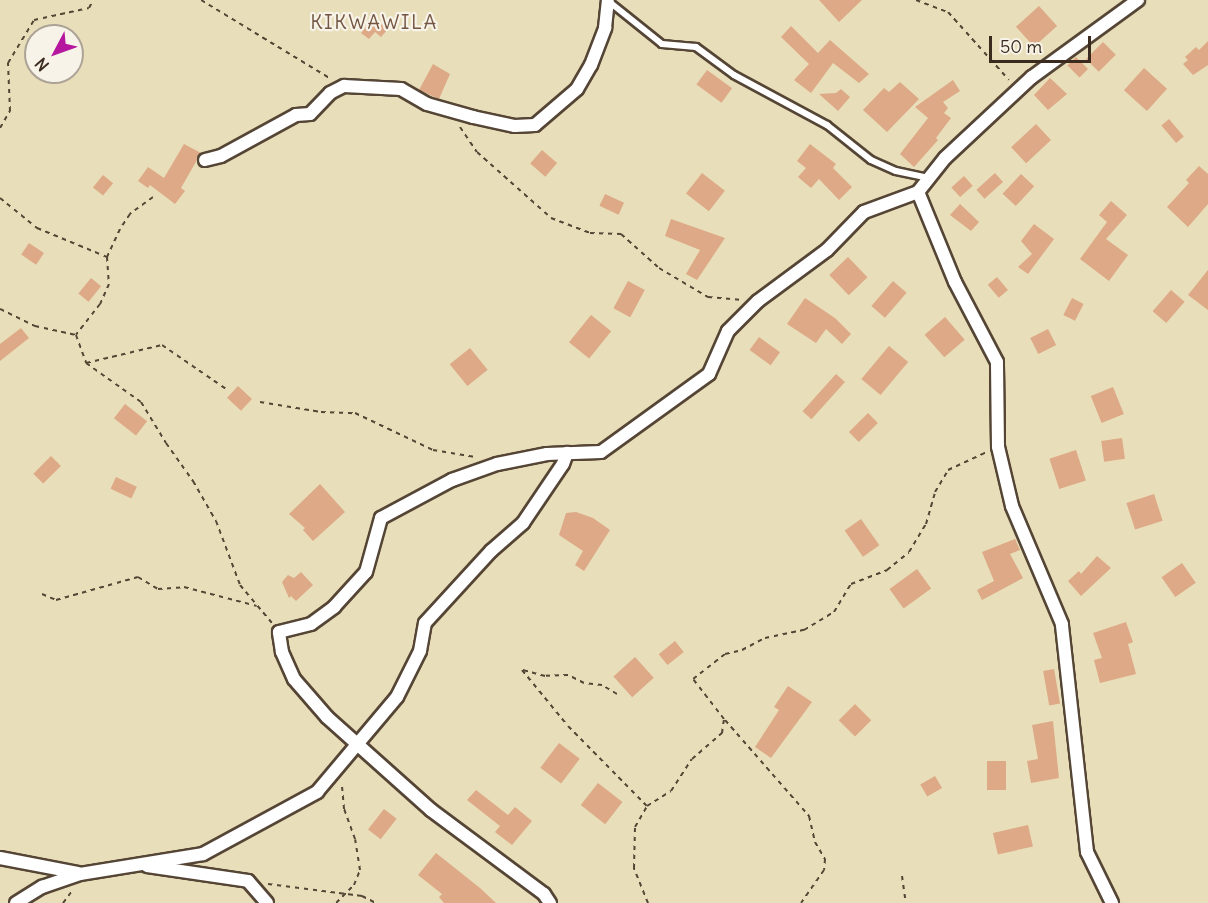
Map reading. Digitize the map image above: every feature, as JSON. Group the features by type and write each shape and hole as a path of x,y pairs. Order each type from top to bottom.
{"street":[{"path":"205,160 221,156 296,116 310,114 330,93 344,87 401,89 427,104 473,117 515,126 536,125 577,89 591,65 605,28 607,0"},
{"path":"550,903 544,894 431,810 327,717 294,679 282,652 279,632 312,624 334,607 366,572 381,518 452,480 497,464 548,454 601,452 709,374 728,331 758,301 827,250 864,212 918,192 945,158 1022,86 1138,0"},
{"path":"918,192 955,282 997,362 998,447 1012,506 1062,624 1087,852 1112,903"},
{"path":"16,903 42,887 80,873 203,854 317,792 397,697 420,651 425,623 491,551 523,523 563,464 567,453"},
{"path":"0,858 80,873"},
{"path":"133,865 248,881 267,903"}],"lane":[{"path":"607,0 662,44 696,47 734,75 827,125 871,160 896,171 929,178"}],"path":[{"path":"0,128 10,111 8,63 34,20 89,8 93,0"},
{"path":"201,0 344,87"},
{"path":"916,0 948,12 1004,78 1022,86"},
{"path":"459,126 477,152 551,219 590,233 621,234 659,268 708,297 758,301"},
{"path":"76,335 100,304 109,284 107,257 120,229 130,214 153,197"},
{"path":"0,198 37,228 107,257"},
{"path":"0,309 35,326 76,335"},
{"path":"76,335 86,363 141,402 166,443 193,480 216,520 240,585 279,632"},
{"path":"86,363 162,345 226,389"},
{"path":"260,402 321,412 355,413 433,450 483,458 497,464"},
{"path":"801,903 824,870 825,859 815,842 809,816 724,719 693,679 725,654 742,650 765,638 804,630 834,612 851,584 887,570 909,552 926,524 935,492 948,470 998,447"},
{"path":"42,594 56,600 138,577 158,589 184,587 257,606"},
{"path":"616,694 602,685 584,683 568,675 545,676 522,670 568,726 647,806"},
{"path":"648,903 634,868 635,827 647,806 671,791 692,759 722,733 724,719"},
{"path":"336,903 354,885 360,870 355,839 344,809 340,763"},
{"path":"902,876 906,903"},
{"path":"248,881 362,896 376,903"}],"building":[{"path":"819,0 862,0 839,22"},
{"path":"1039,6 1057,26 1034,47 1016,27"},
{"path":"374,17 388,29 381,37 375,32 369,39 361,33"},
{"path":"791,26 818,53 830,40 869,74 859,83 833,63 811,93 794,80 809,64 781,37"},
{"path":"1208,41 1208,65 1193,75 1183,64 1188,60 1185,57 1196,47 1199,50"},
{"path":"1103,42 1116,55 1099,72 1086,59"},
{"path":"1076,57 1088,69 1080,78 1068,65"},
{"path":"433,64 450,74 439,99 419,90"},
{"path":"1144,68 1167,89 1147,111 1124,90"},
{"path":"707,70 732,88 721,103 696,85"},
{"path":"1050,78 1067,94 1048,110 1034,95"},
{"path":"953,80 960,91 943,102 948,108 944,113 951,118 936,138 938,140 914,167 900,154 928,118 915,107"},
{"path":"900,82 919,99 887,132 863,110 884,88 889,92"},
{"path":"841,89 850,97 838,111 819,94 836,93"},
{"path":"1169,119 1184,137 1176,143 1161,125"},
{"path":"1036,124 1051,140 1026,163 1011,147"},
{"path":"184,144 201,153 181,188 185,191 175,204 150,185 148,188 138,181 148,167 164,178"},
{"path":"810,144 836,164 833,168 852,187 839,200 819,179 811,188 798,177 806,168 797,161"},
{"path":"542,150 557,163 545,177 530,164"},
{"path":"1199,166 1208,174 1208,204 1188,227 1167,207 1189,183 1186,180"},
{"path":"702,173 725,191 709,211 686,193"},
{"path":"995,173 1003,182 984,199 976,190"},
{"path":"1021,174 1034,186 1016,206 1003,194"},
{"path":"103,175 113,183 103,196 93,187"},
{"path":"964,176 973,186 960,197 951,187"},
{"path":"605,194 624,203 619,215 600,206"},
{"path":"1111,201 1127,215 1106,239 1128,255 1109,281 1080,259 1107,222 1099,215"},
{"path":"960,204 979,222 971,231 950,215"},
{"path":"671,219 725,238 697,280 686,274 700,250 665,236"},
{"path":"1034,224 1054,239 1028,274 1018,267 1032,254 1021,241"},
{"path":"29,243 44,253 36,265 21,255"},
{"path":"848,257 867,277 849,295 829,275"},
{"path":"1208,270 1208,310 1188,295"},
{"path":"997,277 1008,290 999,298 988,285"},
{"path":"91,278 101,286 89,302 78,294"},
{"path":"628,281 645,290 630,317 613,308"},
{"path":"893,281 907,293 885,318 871,306"},
{"path":"1171,290 1185,302 1166,323 1153,311"},
{"path":"805,298 835,318 851,334 842,344 826,329 816,343 787,324"},
{"path":"1072,298 1084,304 1075,321 1063,315"},
{"path":"591,315 611,331 589,359 569,342"},
{"path":"945,317 965,340 944,357 925,335"},
{"path":"21,328 29,338 0,361 0,344"},
{"path":"1048,329 1056,345 1038,354 1030,338"},
{"path":"759,337 780,352 771,365 750,350"},
{"path":"889,346 908,362 881,395 861,379"},
{"path":"470,348 488,370 467,386 450,364"},
{"path":"836,374 845,382 811,419 803,411"},
{"path":"238,386 252,399 241,411 227,398"},
{"path":"1113,387 1124,414 1102,423 1091,396"},
{"path":"125,404 147,421 136,435 114,418"},
{"path":"868,413 878,423 859,442 849,432"},
{"path":"1122,438 1125,459 1104,462 1101,441"},
{"path":"1076,450 1086,480 1059,489 1049,459"},
{"path":"51,456 61,466 43,484 33,474"},
{"path":"116,477 137,487 131,499 111,489"},
{"path":"320,484 345,512 313,541 303,530 305,528 289,514"},
{"path":"1154,494 1163,521 1135,530 1126,503"},
{"path":"576,512 593,518 610,530 584,571 575,565 583,551 559,535 566,513"},
{"path":"861,519 879,545 863,557 845,530"},
{"path":"1015,539 1020,550 1010,554 1023,578 982,600 977,590 994,581 982,552"},
{"path":"1097,556 1111,568 1081,596 1068,581 1079,571 1081,574"},
{"path":"1182,563 1196,583 1175,597 1162,577"},
{"path":"917,569 931,588 904,608 889,589"},
{"path":"301,572 313,585 296,601 291,596 289,598 282,582 288,575 294,578"},
{"path":"1126,622 1133,642 1128,644 1136,674 1100,683 1094,660 1102,658 1093,633"},
{"path":"675,641 684,652 667,665 659,654"},
{"path":"635,657 654,678 632,697 613,676"},
{"path":"1054,669 1060,703 1049,705 1043,671"},
{"path":"788,686 812,702 771,758 755,747 779,710 774,707"},
{"path":"855,704 871,720 855,737 839,720"},
{"path":"1053,721 1059,778 1031,783 1027,761 1038,759 1032,725"},
{"path":"559,743 580,759 561,783 540,768"},
{"path":"987,761 1006,761 1006,790 987,790"},
{"path":"935,776 942,788 927,797 920,784"},
{"path":"598,783 622,802 605,824 581,805"},
{"path":"476,790 508,815 515,807 532,821 512,845 495,832 500,826 467,800"},
{"path":"384,809 397,819 381,839 368,829"},
{"path":"1028,825 1033,846 998,855 993,833"},
{"path":"436,853 496,903 444,903 439,897 442,894 418,875"}],"district":[{"name":"KIKWAWILA","path":"374,21"}]}
